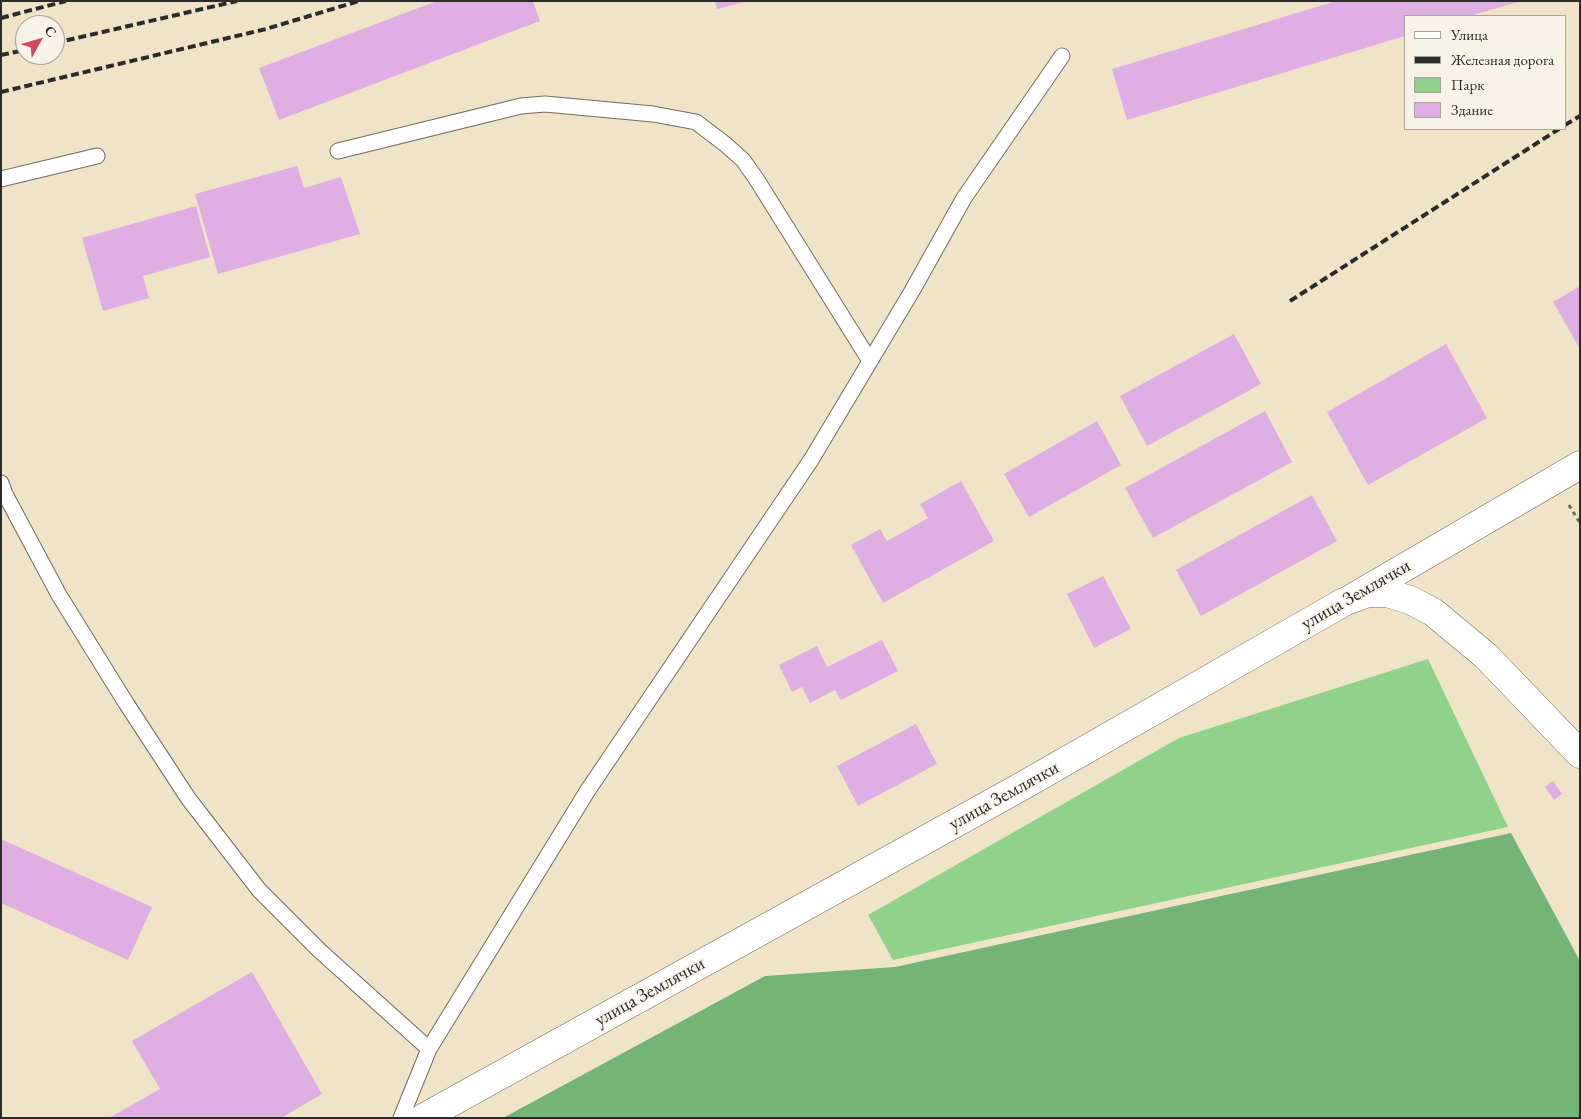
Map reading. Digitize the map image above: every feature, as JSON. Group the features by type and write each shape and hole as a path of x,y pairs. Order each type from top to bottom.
{"street":[{"name":"улица Землячки","path":"424,1118 1017,789 1580,465"},
{"path":"1344,602 1368,593 1387,593 1410,600 1432,612 1486,656 1580,754"}],"lane":[{"path":"400,1118 429,1049 588,790 811,460 870,362 964,198 1062,56"},
{"path":"338,151 521,106 545,104 653,114 696,122 725,144 742,160 757,180 870,362"},
{"path":"1,179 96,156"},
{"path":"1,483 5,494 59,595 188,798 260,890 320,951 429,1049"}],"green space":[{"path":"1428,659 1508,827 893,960 868,915 1179,738"},
{"path":"1511,833 1580,961 1580,1118 503,1118 765,976 895,967"}],"building":[{"path":"437,1 533,1 540,21 279,120 259,68"},
{"path":"715,1 745,1 745,2 717,9"},
{"path":"1336,1 1518,2 1473,15 1404,15 1404,36 1127,120 1112,69"},
{"path":"297,166 304,188 341,177 360,234 218,274 195,194"},
{"path":"196,206 210,257 143,276 149,298 103,311 82,238"},
{"path":"1580,286 1580,349 1553,302"},
{"path":"1234,334 1261,384 1147,446 1120,396"},
{"path":"1446,344 1487,418 1368,485 1327,412"},
{"path":"1265,411 1292,462 1153,538 1125,488"},
{"path":"1097,421 1121,465 1029,517 1004,474"},
{"path":"961,481 994,541 883,603 851,545 880,529 887,541 928,518 920,504"},
{"path":"1312,495 1337,541 1201,616 1176,570"},
{"path":"1103,576 1131,629 1094,648 1067,594"},
{"path":"882,640 898,671 841,700 835,690 810,703 802,687 792,692 779,665 817,646 827,667"},
{"path":"916,724 937,764 858,806 837,766"},
{"path":"1553,781 1562,794 1554,800 1545,787"},
{"path":"1,839 152,907 128,960 1,903"},
{"path":"252,972 322,1094 281,1118 109,1118 160,1089 132,1041"}],"railway":[{"path":"1,18 66,1"},
{"path":"65,41 237,1"},
{"path":"1,92 266,29 359,1"},
{"path":"1,55 15,52"},
{"path":"1566,124 1580,116"},
{"path":"1290,301 1557,130"}]}
